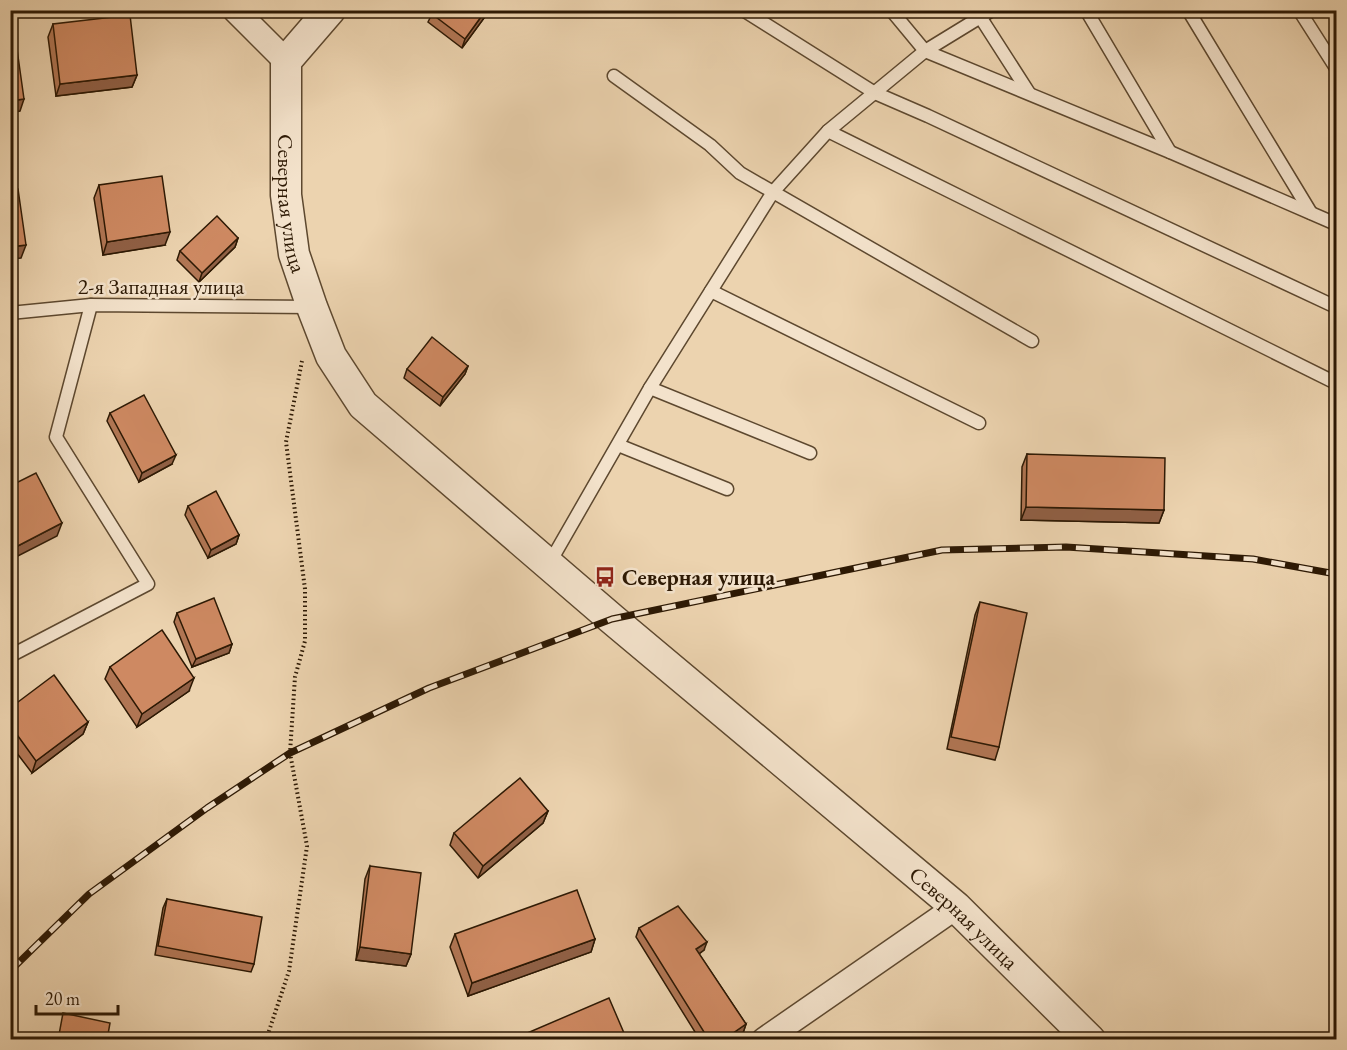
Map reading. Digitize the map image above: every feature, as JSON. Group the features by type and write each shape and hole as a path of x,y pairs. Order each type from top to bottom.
{"street":[{"path":"234,10 286,61 330,10"},
{"name":"Северная улица","path":"286,61 286,195 294,254 331,356 363,405 956,908 1090,1040"},
{"path":"764,1040 956,908"}],"lane":[{"path":"743,10 875,93 1336,307"},
{"path":"891,10 925,51 1170,152 1336,224"},
{"path":"549,565 650,388 773,192 828,131 925,51 979,14 992,10"},
{"path":"1086,10 1170,152"},
{"path":"1188,10 1311,213"},
{"path":"1299,10 1336,68"},
{"path":"979,14 1029,94"},
{"path":"614,76 710,145 740,173 1032,341"},
{"path":"828,131 1336,383"},
{"path":"711,291 979,423"},
{"path":"10,656 148,584 56,437 91,305"},
{"name":"2-я Западная улица","path":"10,313 91,305 312,307"},
{"path":"650,388 810,453"},
{"path":"618,445 727,489"}],"path":[{"path":"266,1040 289,971 307,846 290,753 295,677 305,641 305,589 286,442 303,352"}],"building":[{"path":"434,10 486,10 465,39 432,14"},
{"path":"130,15 137,75 60,84 53,24"},
{"path":"16,42 24,99 10,101 10,43"},
{"path":"162,176 170,232 107,242 99,185"},
{"path":"18,189 26,245 10,247 10,190"},
{"path":"217,216 238,238 202,273 180,251"},
{"path":"432,337 468,366 443,397 407,369"},
{"path":"144,395 176,455 142,473 110,413"},
{"path":"1027,454 1165,458 1164,510 1026,507"},
{"path":"36,473 62,523 10,550 10,486"},
{"path":"216,491 239,535 211,550 188,506"},
{"path":"214,598 232,644 196,659 177,613"},
{"path":"980,602 1027,613 999,747 951,737"},
{"path":"162,630 194,678 142,714 110,667"},
{"path":"54,675 88,722 36,761 10,725 10,708"},
{"path":"520,778 548,811 483,866 454,833"},
{"path":"370,866 421,873 411,954 360,947"},
{"path":"577,890 595,939 472,983 455,934"},
{"path":"167,899 262,917 254,964 158,946"},
{"path":"678,906 707,942 696,949 746,1024 723,1040 709,1040 639,928"},
{"path":"609,998 627,1040 511,1040"},
{"path":"63,1013 110,1023 107,1040 58,1040"}],"railway":[{"path":"10,971 89,894 207,808 290,753 429,688 612,619 942,550 1066,547 1253,559 1336,574"}],"place":[{"name":"Северная улица","path":"605,577"}]}
